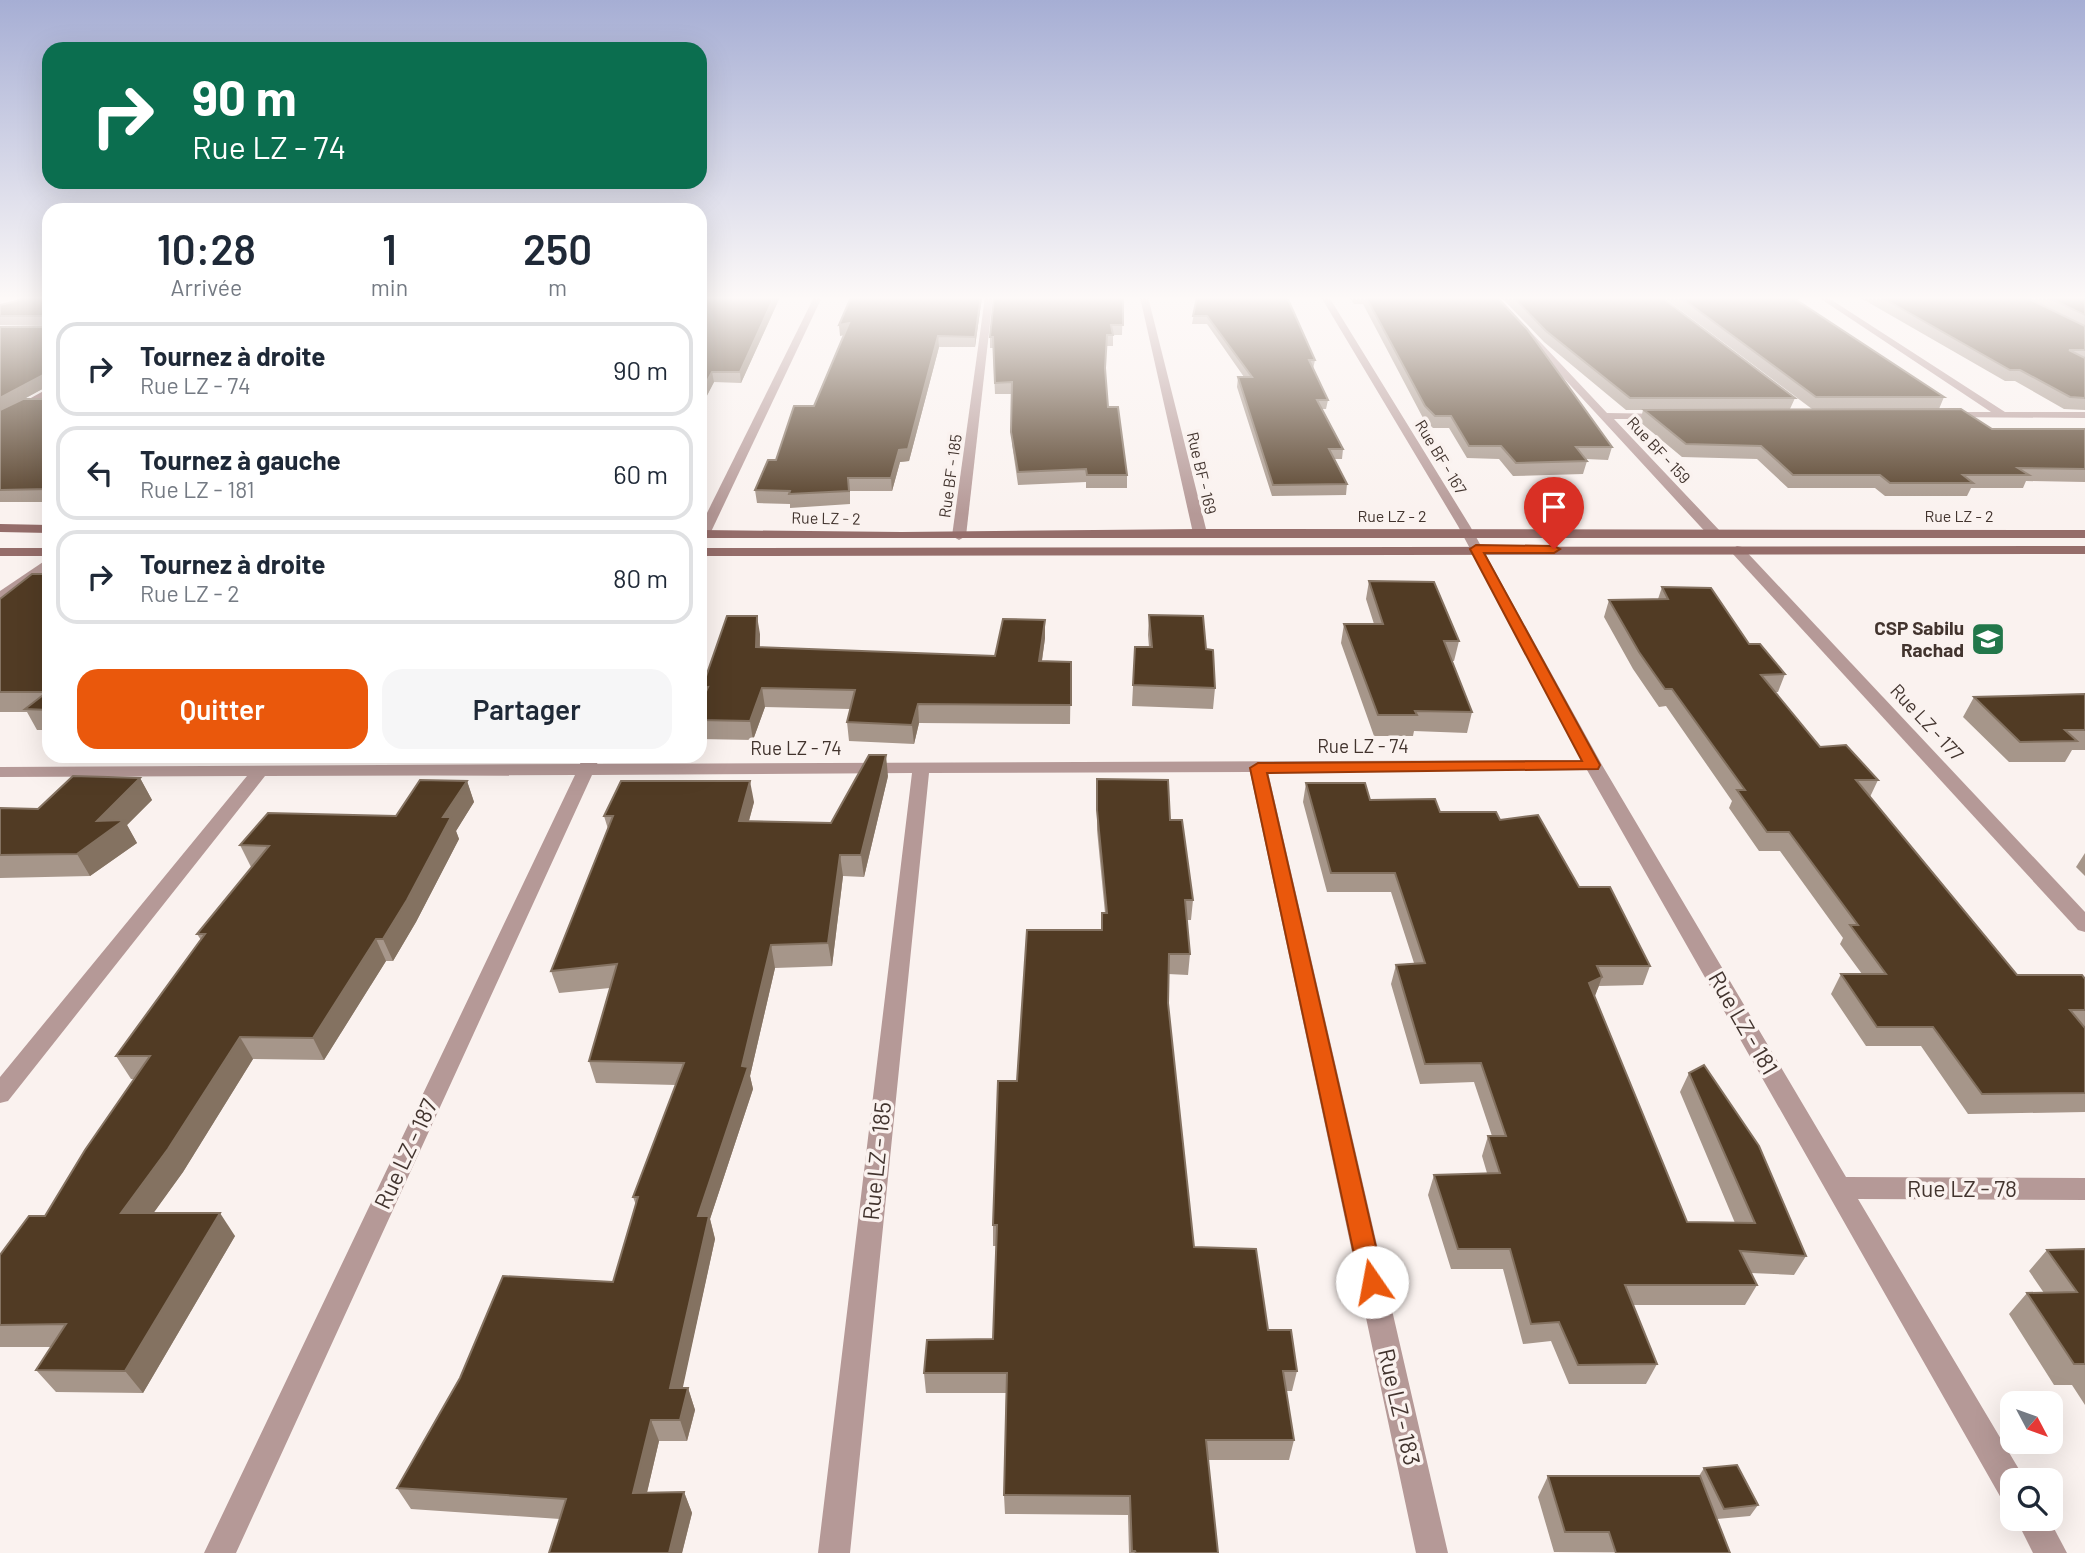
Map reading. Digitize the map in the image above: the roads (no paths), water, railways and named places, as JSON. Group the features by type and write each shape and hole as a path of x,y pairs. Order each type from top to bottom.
{"main road":[{"path":"0,420 42,395"},
{"path":"0,528 42,529"},
{"name":"Rue LZ - 2","path":"707,534 959,536 1465,529 1715,534 2085,534"},
{"name":"Rue LZ - 2","path":"707,552 2085,550"},
{"path":"0,552 42,552"}],"street":[{"path":"707,522 782,369"},
{"name":"Rue BF - 185","path":"959,536 980,369"},
{"name":"Rue BF - 169","path":"1161,369 1200,533"},
{"name":"Rue BF - 167","path":"1369,369 1478,552"},
{"name":"Rue BF - 159","path":"1561,369 1715,534"},
{"path":"1933,369 2003,415"},
{"path":"25,405 42,405"},
{"path":"1934,415 2085,415"},
{"path":"1605,416 1673,416"},
{"name":"Rue LZ - 177","path":"1737,550 2085,925"},
{"name":"Rue LZ - 181","path":"1478,552 1592,765 2001,1468"},
{"path":"0,598 42,567"},
{"name":"Rue LZ - 74","path":"0,772 589,763 921,768 1592,765"},
{"name":"Rue LZ - 187","path":"220,1553 589,763"},
{"name":"Rue LZ - 185","path":"834,1553 921,768"},
{"name":"Rue LZ - 183","path":"1258,768 1432,1553"},
{"path":"0,1094 261,770"},
{"name":"Rue LZ - 78","path":"1839,1188 2085,1189"},
{"path":"2038,1531 2051,1553"}],"place":[{"name":"CSP Sabilu Rachad","path":"1988,639"}]}
